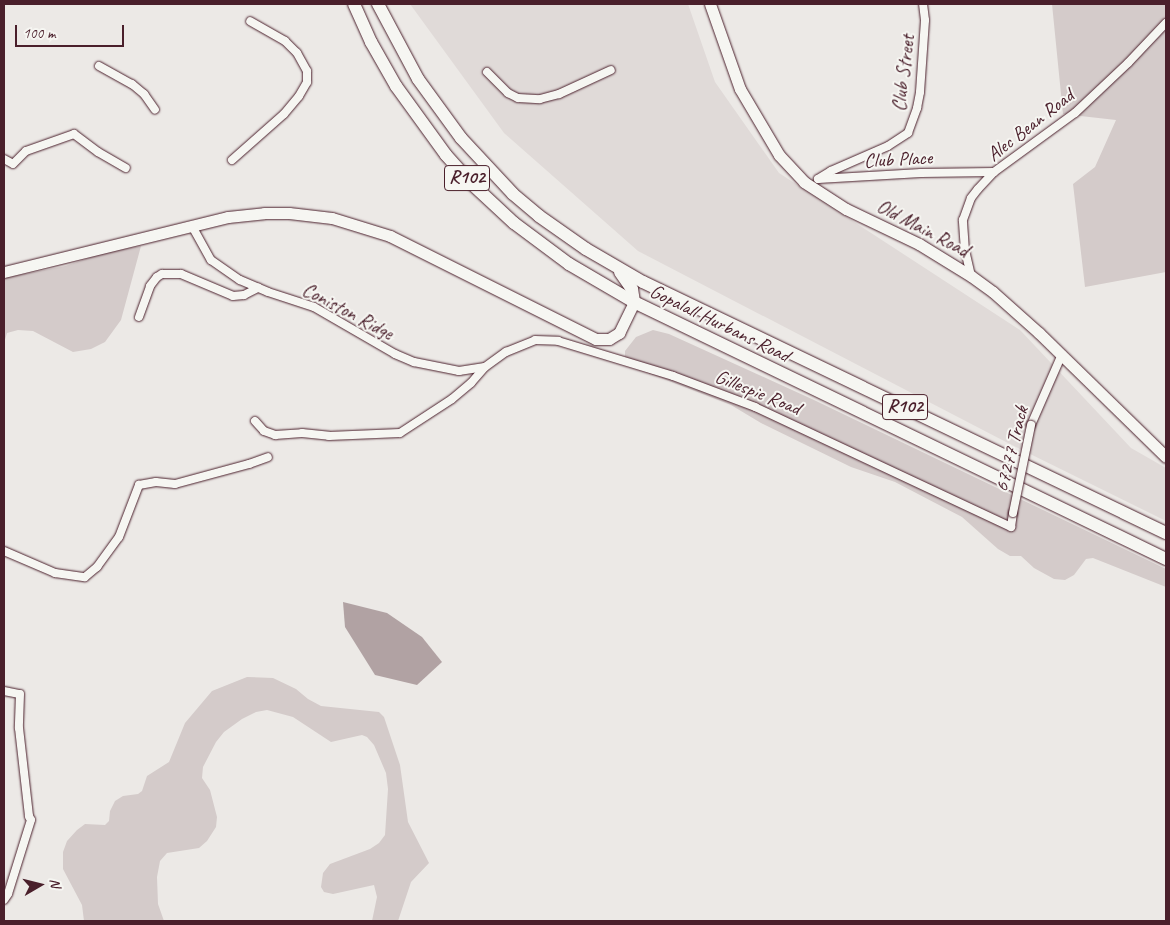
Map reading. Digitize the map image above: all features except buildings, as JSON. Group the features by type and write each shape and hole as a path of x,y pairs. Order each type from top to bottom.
{"main road":[{"name":"Gopalall Hurbans Road","path":"354,4 383,64 411,109 446,155 472,184 514,223 548,250 596,281 634,302 1166,559"},
{"name":"Gopalall Hurbans Road","path":"378,4 418,79 461,138 486,167 539,216 617,268 656,288 1166,533"},
{"path":"617,268 632,289 634,302"},
{"path":"634,302 640,292 656,288"}],"street":[{"name":"Old Main Road","path":"710,4 740,89 779,155 804,182 846,209 919,244 972,276 1016,310 1166,457"},
{"name":"Club Street","path":"818,179 831,171 888,146 908,133 915,117 920,92 925,20 923,4"},
{"path":"232,160 284,114 299,96 307,82 307,71 297,53 285,41 250,20"},
{"name":"Alec Bean Road","path":"972,276 965,251 963,220 971,198 994,172 1075,113 1128,63 1166,23"},
{"path":"99,66 132,84 144,94 155,110"},
{"path":"487,72 508,93 518,98 540,99 559,94 611,70"},
{"path":"4,159 13,164 26,151 74,134 98,152 126,168"},
{"name":"Club Place","path":"804,182 818,179 921,173 994,172"},
{"path":"4,272 228,217 264,213 332,218 360,225 390,236 537,310 602,340 614,337 619,332 634,302"},
{"name":"Coniston Ridge","path":"192,226 211,260 226,273 258,288 314,307 395,354 431,366 463,371 485,367"},
{"path":"139,317 150,286 162,274 181,274 233,296 244,295 258,288"},
{"name":"Gillespie Road","path":"485,367 517,346 544,340 569,344 597,354 625,360 754,406 1011,526"},
{"name":"67277 Track","path":"1011,526 1030,425 1062,354"},
{"path":"256,421 264,431 275,435 395,434 421,421 471,383 485,367"},
{"path":"463,371 470,377 471,383"},
{"path":"4,551 56,573 85,577 97,567 119,537 139,485 156,482 176,484 268,457"},
{"path":"4,691 20,694 19,728 31,820 8,894 4,900"}],"shaded area":[{"path":"410,4 688,4 715,82 779,173 1020,330 1131,448 1166,468 1166,521 1006,442 638,251 504,133"},
{"path":"1052,4 1166,4 1166,272 1085,287 1073,184 1095,167 1116,120 1063,114"},
{"path":"141,246 121,320 105,342 91,349 73,352 33,331 18,330 7,333 4,343 4,278 65,266 107,252"},
{"path":"653,330 669,334 814,400 1166,569 1166,587 1093,558 1086,559 1074,575 1065,580 1054,579 1034,568 1021,556 1010,556 998,549 962,517 895,482 851,467 761,423 731,405 625,364 625,351 636,337"},
{"path":"343,602 387,613 422,637 442,662 417,685 375,675 345,627"},
{"path":"247,677 273,678 296,689 308,699 321,706 379,712 384,717 400,765 408,822 429,863 411,882 398,921 372,921 377,897 374,885 333,894 324,892 321,887 323,873 330,864 370,849 379,843 385,835 388,789 386,773 374,745 367,737 362,735 331,742 293,717 267,710 256,712 242,719 224,732 216,742 203,767 202,778 210,790 217,817 216,827 207,841 199,848 167,853 160,861 157,877 158,904 164,921 84,921 82,905 63,869 63,852 67,841 85,824 105,825 109,821 110,811 115,801 123,796 138,794 142,791 147,776 169,762 185,723 212,691"}]}
